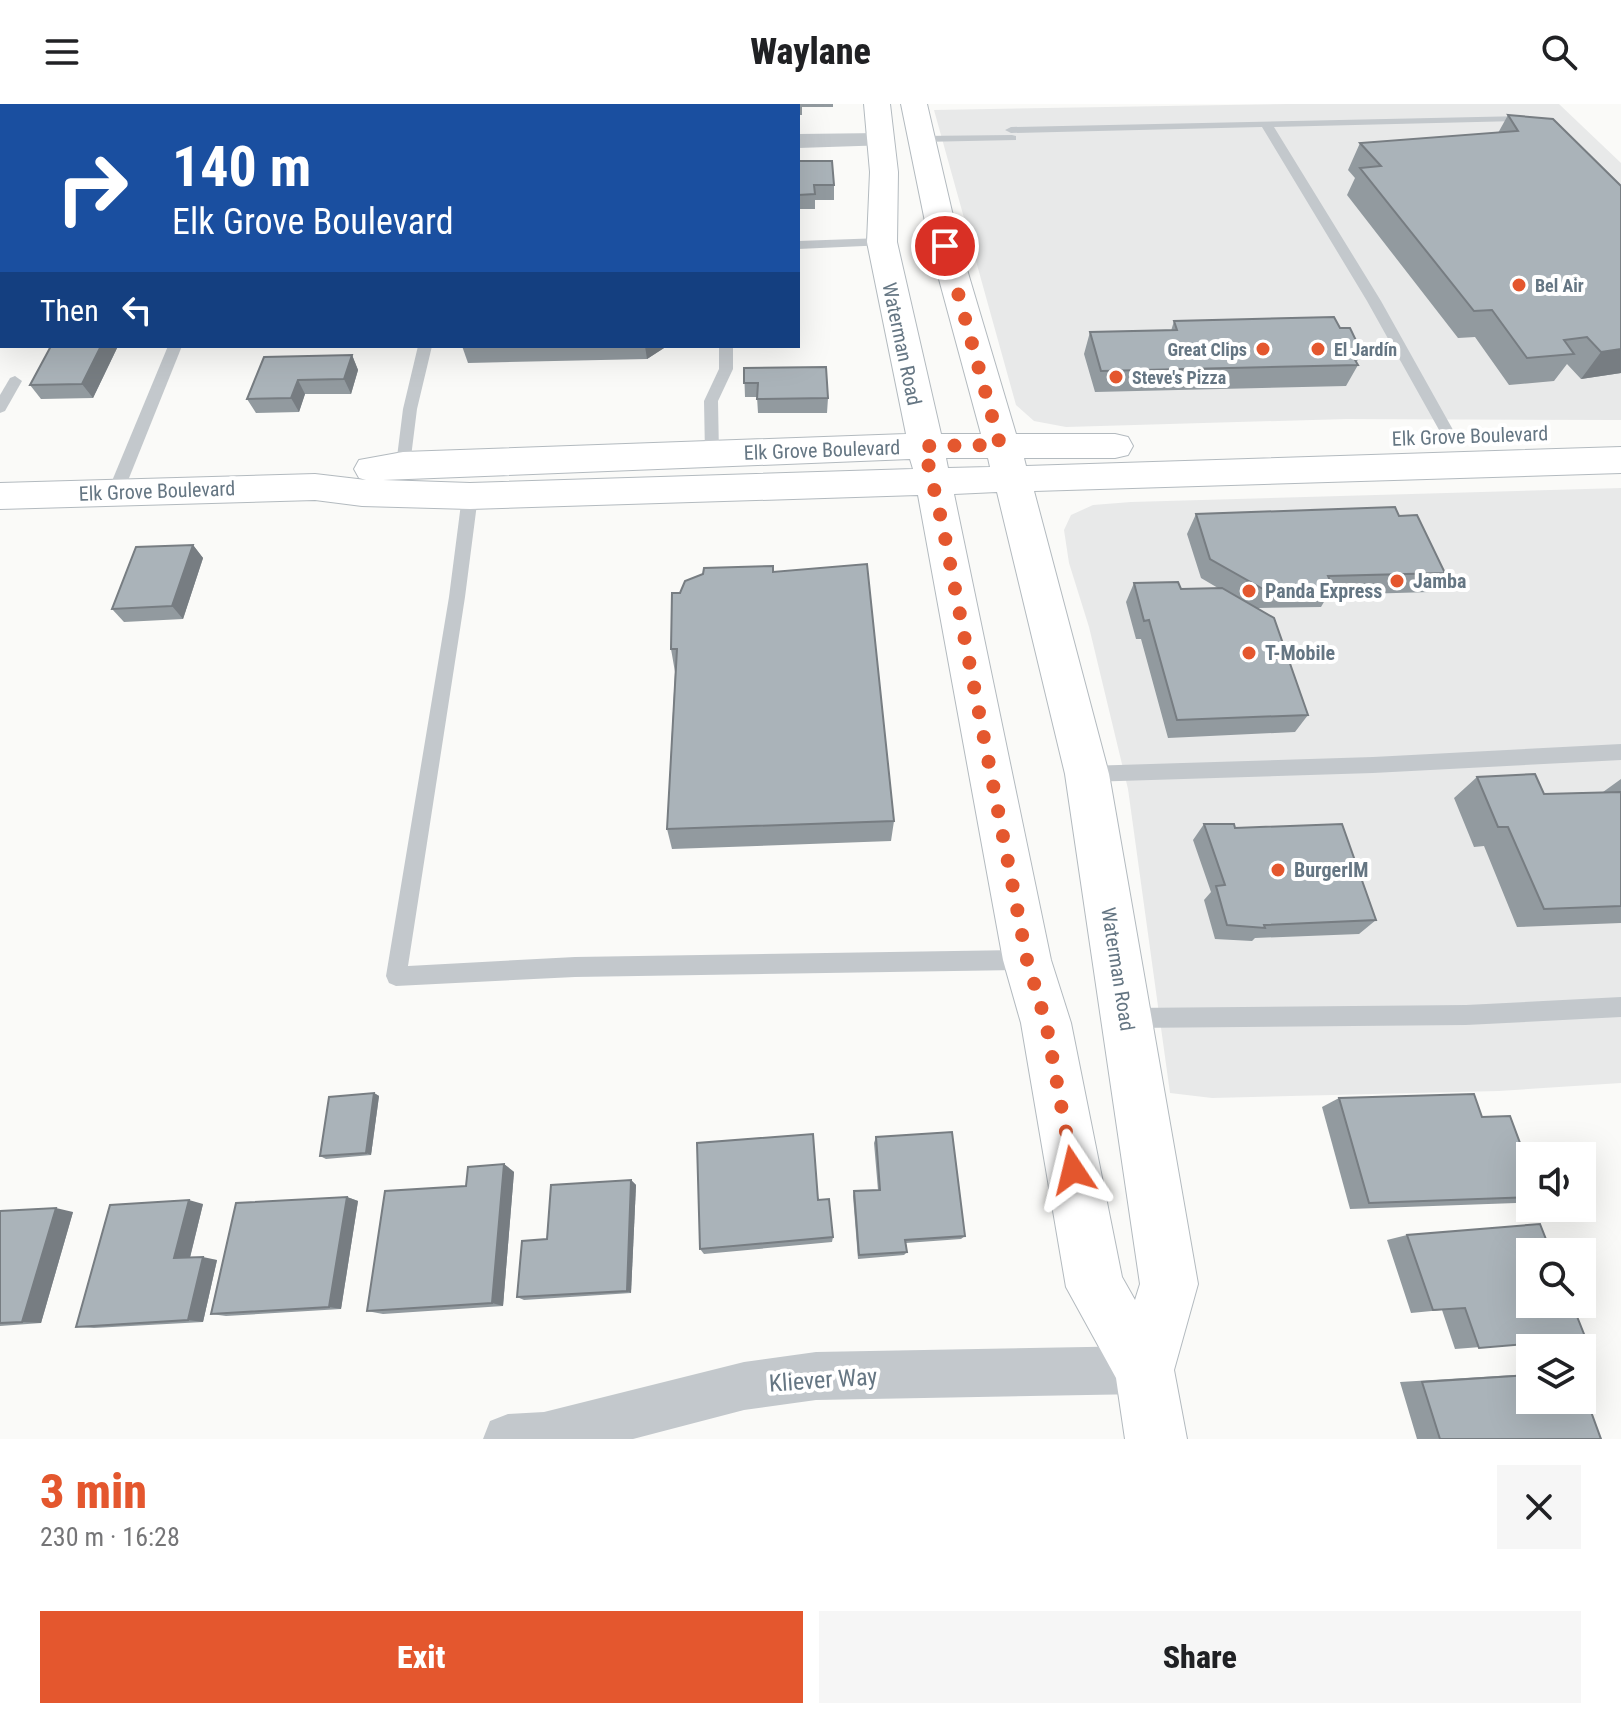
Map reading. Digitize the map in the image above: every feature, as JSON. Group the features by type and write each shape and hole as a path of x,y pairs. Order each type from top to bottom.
{"main road":[{"name":"Waterman Road","path":"877,104 884,172 882,242 1027,960 1046,1023 1095,1287 1144,1370 1156,1439"},
{"path":"894,104 895,117 920,139"},
{"name":"Waterman Road","path":"914,104 963,312 1087,774 1169,1284 1144,1370"},
{"path":"881,140 902,158 936,292 963,312"},
{"name":"Elk Grove Boulevard","path":"1005,462 1075,447 1621,432"},
{"name":"Elk Grove Boulevard","path":"315,487 372,469 403,465 712,454 928,464"},
{"name":"Elk Grove Boulevard","path":"0,496 315,487 362,493 470,496 928,464 1005,462 1621,460"}],"street":[{"path":"800,141 881,140"},
{"name":"Kliever Way","path":"508,1439 544,1437 744,1386 816,1376 1144,1370"}],"lane":[{"path":"920,139 1266,124 1520,118 1530,129"},
{"path":"1266,124 1374,301 1450,437"},
{"path":"800,245 882,242"},
{"path":"115,493 174,348"},
{"path":"403,465 410,409 425,348"},
{"path":"712,454 711,401 726,369 726,348"},
{"path":"0,408 15,381"},
{"path":"470,496 457,597 396,976 591,967 1027,960"},
{"path":"1087,774 1621,752"},
{"path":"1125,1018 1466,1015 1621,1007"}],"shaded area":[{"path":"1288,104 1559,104 1621,163 1621,420 1346,419 1066,427 1034,421 1016,405 934,110"},
{"path":"1621,488 1621,1083 1499,1091 1212,1098 1170,1093 1128,789 1089,627 1069,563 1064,530 1071,515 1093,505 1131,502"}],"building":[{"name":"Bel Air","path":"1508,115 1553,119 1621,186 1621,349 1601,352 1587,337 1564,340 1574,354 1527,358 1492,310 1474,311 1360,168 1381,166 1360,143 1518,131"},
{"path":"800,161 832,161 834,185 814,185 815,194 800,195"},
{"path":"1334,317 1340,328 1350,328 1362,353 1351,353 1358,365 1101,371 1090,332 1177,330 1174,321"},
{"path":"50,348 100,348 82,384 30,385"},
{"path":"352,355 344,379 298,380 291,398 247,399 264,357"},
{"path":"826,367 828,398 757,399 758,383 744,383 744,368"},
{"path":"1395,507 1399,516 1417,515 1445,573 1328,576 1333,587 1263,589 1210,559 1196,514"},
{"path":"193,545 172,606 112,609 136,547"},
{"path":"867,564 894,821 667,829 677,649 671,649 672,593 680,593 685,581 703,574 704,568 773,566 773,572"},
{"path":"1178,582 1181,589 1222,588 1274,618 1308,715 1177,720 1149,620 1144,621 1134,583"},
{"path":"1535,774 1544,794 1621,792 1621,906 1544,909 1508,827 1498,827 1477,777"},
{"path":"1204,824 1234,824 1235,828 1342,824 1376,920 1264,925 1265,928 1227,925 1216,886 1225,885"},
{"path":"374,1093 366,1153 320,1156 329,1097"},
{"path":"1474,1094 1482,1117 1510,1116 1520,1142 1516,1142 1516,1198 1369,1203 1339,1098"},
{"path":"952,1132 965,1236 905,1240 907,1252 859,1255 854,1191 880,1190 876,1137"},
{"path":"813,1134 818,1200 829,1199 833,1237 700,1249 697,1143"},
{"path":"504,1164 492,1303 367,1311 385,1191 466,1186 468,1167"},
{"path":"631,1180 627,1291 517,1297 522,1241 547,1239 551,1185"},
{"path":"347,1197 329,1307 211,1314 236,1203"},
{"path":"189,1200 174,1258 203,1257 188,1320 76,1327 110,1205"},
{"path":"56,1208 22,1322 0,1323 0,1211"},
{"path":"1540,1224 1546,1238 1516,1238 1516,1318 1578,1318 1584,1334 1516,1334 1516,1345 1479,1348 1465,1308 1433,1310 1407,1235"},
{"path":"1516,1376 1516,1414 1592,1414 1601,1439 1440,1439 1422,1382"}],"place":[{"name":"Bel Air","path":"1519,285"},
{"name":"Great Clips","path":"1263,349"},
{"name":"El Jardín","path":"1318,349"},
{"name":"Steve's Pizza","path":"1116,377"},
{"name":"Jamba","path":"1397,581"},
{"name":"Panda Express","path":"1249,591"},
{"name":"T-Mobile","path":"1249,653"},
{"name":"BurgerIM","path":"1278,870"}],"route":[{"path":"945,246 1000,445 924,446 943,527 1027,960 1046,1023 1073,1170"}]}
